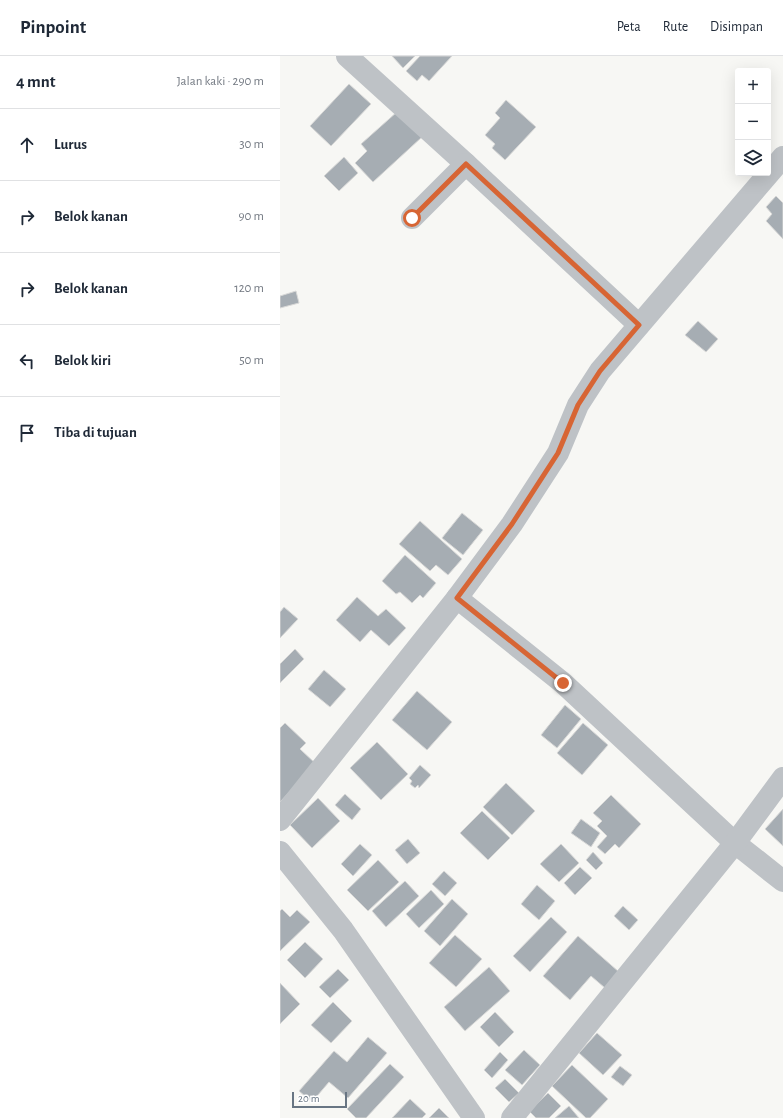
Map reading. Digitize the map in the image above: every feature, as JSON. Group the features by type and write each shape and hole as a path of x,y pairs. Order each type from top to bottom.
{"street":[{"path":"347,56 639,325"},
{"path":"280,820 457,598 512,524 554,460 578,405 600,371 783,157"},
{"path":"412,218 466,164"},
{"path":"457,598 563,683 735,843 783,881"},
{"path":"512,1118 735,843 783,778"},
{"path":"280,852 343,930 474,1118"}],"building":[{"path":"392,56 415,56 403,68"},
{"path":"420,56 452,56 429,81 422,75 417,81 406,71"},
{"path":"349,84 371,104 331,146 310,126"},
{"path":"506,100 536,127 505,160 492,148 495,144 485,135 500,118 495,113"},
{"path":"398,111 422,137 373,182 355,163 367,151 361,144"},
{"path":"344,157 358,173 339,191 324,176"},
{"path":"776,196 783,203 783,239 766,221 772,214 766,207"},
{"path":"296,291 299,303 280,308 280,296"},
{"path":"698,321 718,339 706,352 685,335"},
{"path":"462,513 483,530 463,555 442,538"},
{"path":"420,521 462,559 448,575 436,565 430,571 399,544"},
{"path":"405,555 436,583 423,598 420,595 412,603 400,592 396,594 382,581"},
{"path":"357,597 378,616 386,609 406,628 389,646 371,630 360,642 336,620"},
{"path":"284,607 298,619 280,638 280,612"},
{"path":"295,649 304,659 280,683 280,664"},
{"path":"324,670 346,689 330,707 308,689"},
{"path":"417,691 452,722 427,750 392,720"},
{"path":"565,705 581,719 557,748 541,735"},
{"path":"285,723 306,743 300,749 316,764 280,802 280,728"},
{"path":"583,723 608,745 582,775 557,753"},
{"path":"377,742 408,774 381,800 350,768"},
{"path":"420,765 431,775 419,788 418,785 415,788 410,784 412,781 409,778"},
{"path":"506,783 535,811 512,835 483,807"},
{"path":"345,794 361,809 352,820 335,805"},
{"path":"611,795 641,824 619,848 615,844 605,854 597,847 607,836 597,826 602,821 593,813"},
{"path":"318,798 340,821 312,848 290,825"},
{"path":"783,809 783,846 765,829"},
{"path":"482,811 510,838 488,860 460,833"},
{"path":"581,819 600,833 591,847 571,833"},
{"path":"408,839 420,853 407,864 395,850"},
{"path":"360,844 372,855 353,876 341,864"},
{"path":"561,844 579,863 559,882 540,864"},
{"path":"593,852 603,863 596,870 586,860"},
{"path":"378,860 399,882 368,911 347,890"},
{"path":"580,867 592,878 575,895 564,883"},
{"path":"444,871 457,883 445,896 432,884"},
{"path":"405,881 419,896 386,927 372,911"},
{"path":"537,885 555,901 539,920 521,904"},
{"path":"431,890 444,904 419,928 406,914"},
{"path":"452,899 468,914 440,946 424,931"},
{"path":"623,906 638,920 629,930 614,916"},
{"path":"282,909 290,917 297,910 310,922 280,951 280,911"},
{"path":"551,917 567,932 530,972 513,956"},
{"path":"455,935 482,959 456,987 429,963"},
{"path":"578,936 619,972 605,988 591,976 570,1000 543,976"},
{"path":"305,942 323,959 305,978 287,960"},
{"path":"489,967 510,991 465,1031 444,1007"},
{"path":"338,969 349,980 330,998 319,987"},
{"path":"280,983 300,1004 280,1024"},
{"path":"333,1002 352,1021 331,1043 311,1025"},
{"path":"495,1012 514,1032 499,1047 480,1027"},
{"path":"597,1033 622,1055 603,1075 579,1053"},
{"path":"368,1037 387,1053 348,1098 329,1082 312,1102 299,1091 334,1051 347,1062"},
{"path":"524,1050 540,1065 522,1085 505,1070"},
{"path":"500,1052 508,1060 492,1078 484,1070"},
{"path":"390,1064 404,1077 366,1118 356,1118 347,1109"},
{"path":"572,1065 608,1099 590,1118 586,1118 552,1086"},
{"path":"620,1066 632,1075 623,1086 611,1077"},
{"path":"505,1079 519,1093 509,1102 495,1088"},
{"path":"548,1093 561,1106 549,1118 536,1118 529,1111"},
{"path":"410,1099 426,1114 422,1118 392,1118"},
{"path":"569,1106 579,1118 555,1118"},
{"path":"439,1108 449,1118 429,1118"}],"route":[{"path":"412,218 466,164 639,325 600,371 578,405 558,453 512,524 457,598 563,683"}]}
